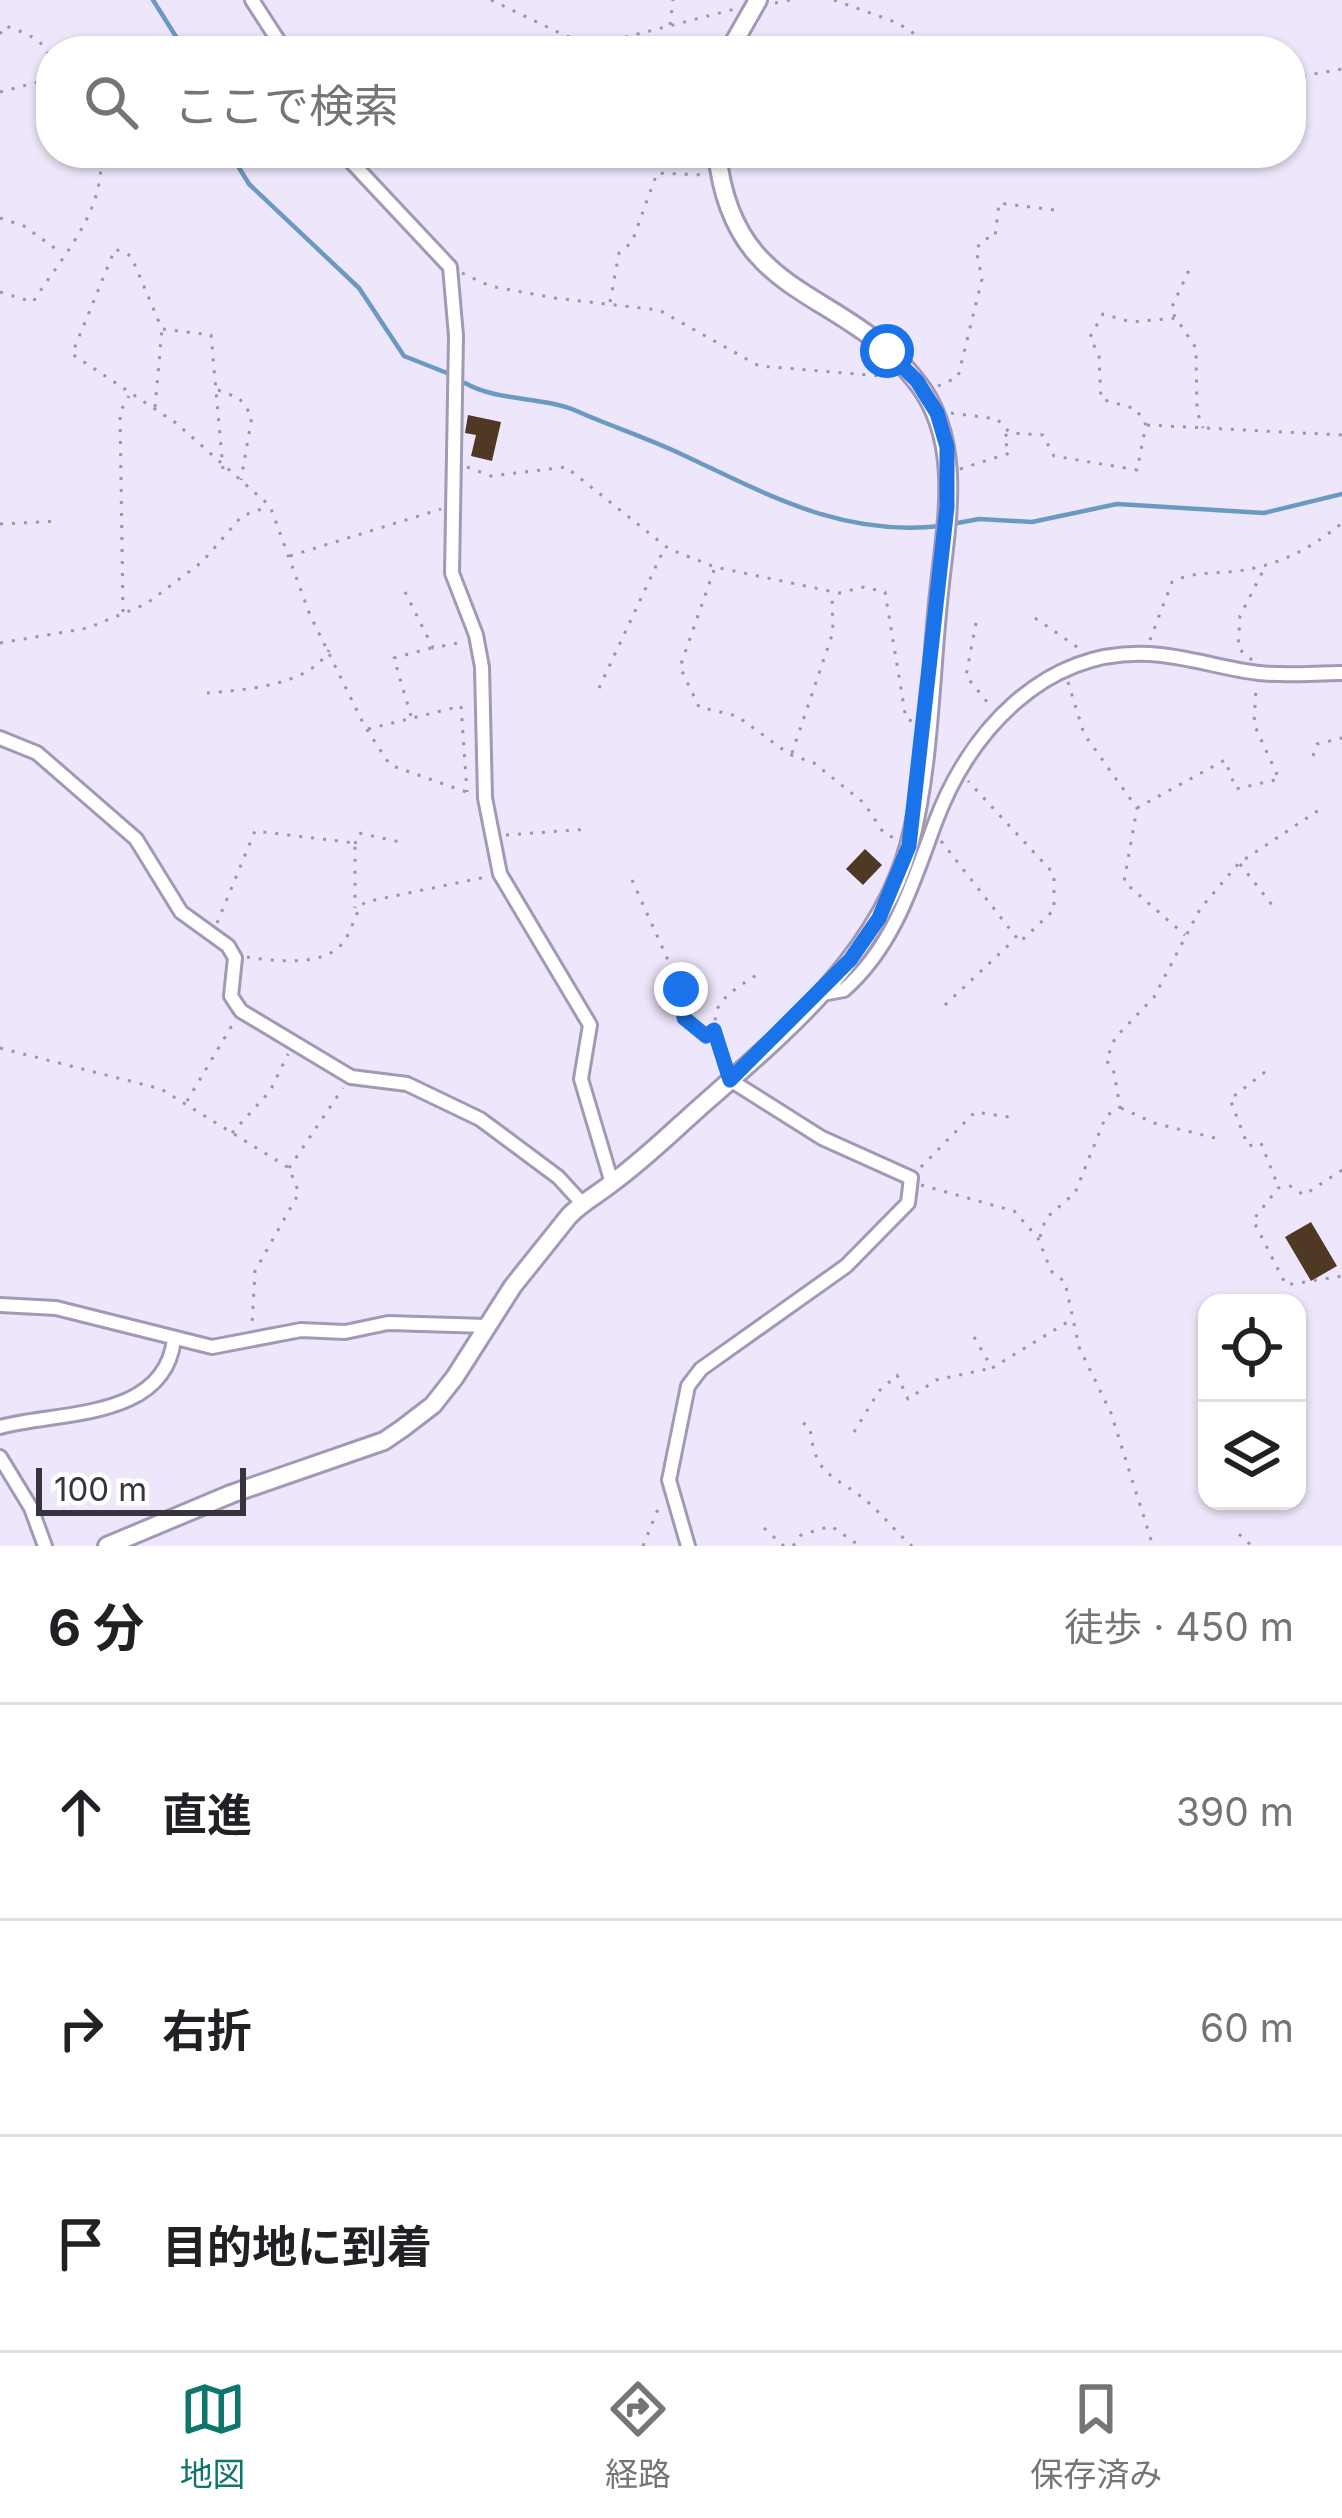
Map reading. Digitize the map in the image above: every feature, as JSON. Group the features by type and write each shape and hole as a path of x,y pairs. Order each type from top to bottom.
{"street":[{"path":"252,0 275,36"},
{"path":"737,36 754,4"},
{"path":"358,168 449,267 455,291 452,573 477,640 485,798 500,874 590,1025 581,1078 612,1184"},
{"path":"107,1546 231,1494 384,1441 433,1405 536,1254 582,1203 612,1184 822,994 879,918 909,846 926,725 947,507 939,418 917,381 887,351 757,256 728,216 718,168"},
{"path":"822,994 844,990 884,940 908,899 957,772 997,714 1065,672 1148,653 1257,673 1342,673"},
{"path":"0,738 37,752 120,822 148,853 182,912 235,958 231,997 241,1011 351,1077 407,1084 480,1119 558,1177 582,1203"},
{"path":"688,1546 669,1480 688,1386 701,1369 846,1267 908,1203 911,1178 822,1138 730,1080"},
{"path":"0,1305 56,1308 212,1347 301,1330 358,1330 388,1323 488,1326"},
{"path":"0,1427 103,1413 153,1379 172,1356 174,1339"},
{"path":"0,1456 31,1508 45,1546"}],"path":[{"path":"491,0 566,36"},
{"path":"670,27 667,13 673,0"},
{"path":"834,0 898,23 918,36"},
{"path":"632,36 754,4"},
{"path":"0,15 0,34"},
{"path":"2,25 36,36"},
{"path":"1306,75 1342,69"},
{"path":"0,92 36,83"},
{"path":"0,292 33,302 82,231 103,178 102,168"},
{"path":"610,304 619,253 632,242 657,173 719,176"},
{"path":"449,267 490,286 659,310 758,366 859,371 944,387 958,377 982,279 976,249 984,239 995,237 1000,203 1054,210"},
{"path":"0,218 24,226 63,254"},
{"path":"155,409 162,329 131,256 116,249 72,354 155,409 270,506 329,649 367,729 390,765 485,798"},
{"path":"1190,270 1172,309 1196,348 1197,411 1203,428"},
{"path":"947,473 1010,453 1003,437 1010,433 1043,435 1054,456 1137,470 1146,424 1136,409 1101,399 1099,356 1090,338 1103,314 1131,322 1176,318"},
{"path":"162,329 211,335 223,469"},
{"path":"216,389 238,398 252,416 240,482"},
{"path":"123,614 120,412 131,393"},
{"path":"939,418 956,411 998,419 1010,433"},
{"path":"1146,424 1342,435"},
{"path":"454,469 467,467 491,476 566,467 665,546 715,567 832,592 864,587 885,592 906,719 926,725"},
{"path":"0,643 88,628 146,604 202,562 242,516 270,506"},
{"path":"289,557 453,506"},
{"path":"0,524 59,521"},
{"path":"1148,653 1172,582 1185,575 1294,557 1342,523"},
{"path":"598,688 665,546"},
{"path":"1137,808 1226,760 1236,789 1279,779 1254,724 1257,673 1249,653 1238,648 1240,616 1267,565"},
{"path":"715,567 680,667 699,706 748,722 792,755 828,772 864,803 883,832 909,846"},
{"path":"405,592 433,648"},
{"path":"792,755 833,632 832,592"},
{"path":"1035,618 1081,647 1091,663"},
{"path":"976,622 966,676 997,714"},
{"path":"412,719 394,658 477,640"},
{"path":"207,693 280,681 325,659 329,649"},
{"path":"1065,672 1084,734 1137,808 1124,882 1186,936"},
{"path":"367,729 461,706 467,792"},
{"path":"1313,756 1317,744 1342,738"},
{"path":"933,830 1020,941 1054,910 1054,874 957,772"},
{"path":"1120,1107 1113,1067 1106,1061 1115,1038 1154,998 1200,909 1239,863 1325,806"},
{"path":"492,836 590,830"},
{"path":"212,936 255,831 355,846"},
{"path":"235,958 278,962 330,954 350,932 356,914 351,891 359,833 405,843"},
{"path":"1239,863 1272,905"},
{"path":"356,914 381,895 500,874"},
{"path":"632,880 681,989 684,1018 706,1036 714,1030"},
{"path":"944,1005 1016,938"},
{"path":"730,1080 714,1030 715,1009 726,994 758,974"},
{"path":"186,1103 241,1011"},
{"path":"230,1134 270,1091 293,1044"},
{"path":"0,1048 161,1089 289,1168 299,1193 254,1271 252,1337"},
{"path":"1264,1072 1230,1099 1249,1146 1261,1143 1278,1188"},
{"path":"289,1168 351,1077"},
{"path":"1120,1107 1154,1123 1215,1138"},
{"path":"1038,1238 1046,1218 1075,1193 1106,1116 1120,1107"},
{"path":"1009,1117 975,1112 911,1178 926,1189 1014,1211 1038,1238 1051,1271 1065,1282 1079,1347 1112,1412 1153,1546"},
{"path":"1342,1170 1304,1195 1290,1186 1278,1188 1253,1220 1286,1285 1342,1276"},
{"path":"854,1432 879,1391 897,1375 908,1399 936,1380 992,1368 1076,1317"},
{"path":"974,1337 992,1368"},
{"path":"802,1423 810,1427 812,1453 833,1483 870,1504 913,1546"},
{"path":"643,1546 669,1480"},
{"path":"793,1546 801,1535 831,1526 860,1546"},
{"path":"764,1528 784,1546"},
{"path":"1239,1534 1252,1546"}],"building":[{"path":"468,415 501,422 492,461 471,456 476,435 465,433"},
{"path":"865,849 882,865 863,885 846,869"},
{"path":"1311,1222 1337,1266 1311,1281 1285,1237"}],"waterway":[{"path":"153,0 176,36"},
{"path":"239,168 249,184 359,288 404,356 447,373"},
{"path":"465,383 565,407 837,519 904,528 940,526"},
{"path":"952,524 979,519 1032,522 1117,504 1264,513 1342,494"}],"route":[{"path":"681,989 684,1018 706,1036 714,1030 730,1080 822,994 850,960 879,918 909,846 947,507 947,447 937,413 917,381 887,351"}]}
